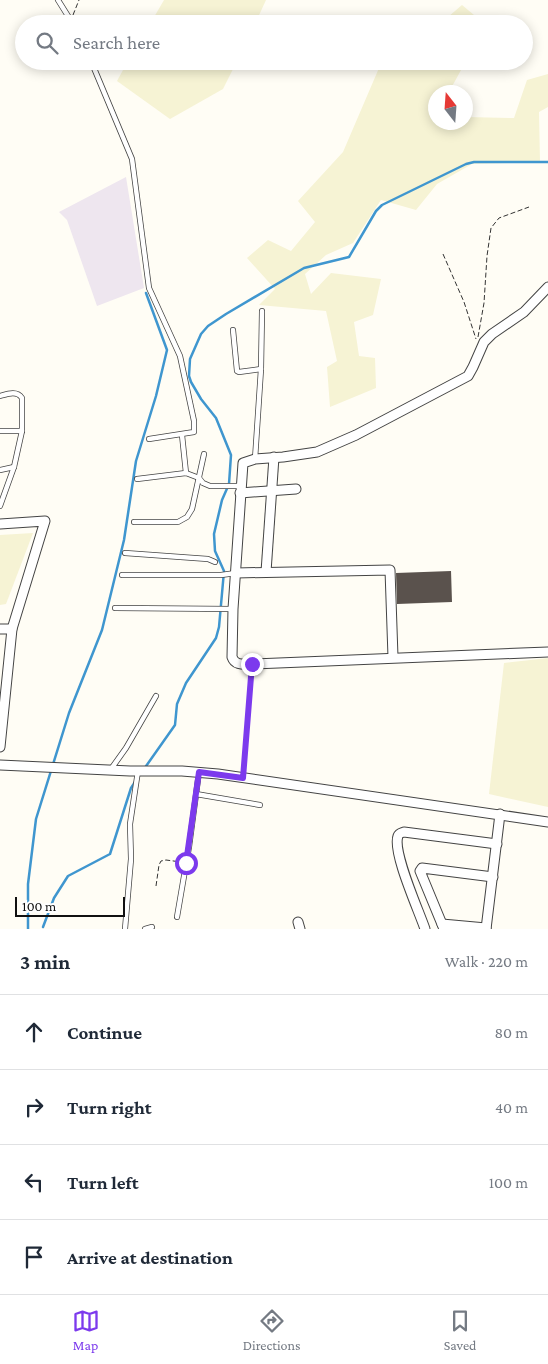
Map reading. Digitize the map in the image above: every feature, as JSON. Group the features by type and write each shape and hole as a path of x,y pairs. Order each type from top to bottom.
{"street":[{"path":"548,287 524,312 492,334 484,342 468,376 356,435 317,452 274,458 255,458 243,462 233,609 233,660 238,664 252,664 548,652"},
{"path":"266,572 274,458"},
{"path":"241,489 296,489"},
{"path":"0,524 45,521 12,629 3,678 0,747"},
{"path":"236,573 390,570 392,657"},
{"path":"0,629 12,629"},
{"path":"0,765 199,772 548,822"},
{"path":"493,877 422,868 420,871 443,926 486,928 493,877 500,814"},
{"path":"425,929 401,865 398,847 399,834 404,832 497,844"}],"lane":[{"path":"58,0 68,15"},
{"path":"95,70 131,154 149,288 183,364 195,427 194,432 149,439"},
{"path":"255,458 261,369 262,311"},
{"path":"233,330 237,371 261,369"},
{"path":"0,396 15,393 22,398 22,431 14,468 0,506"},
{"path":"0,431 22,431"},
{"path":"182,435 186,473"},
{"path":"134,522 178,522 183,520 192,509 204,454"},
{"path":"0,470 14,468"},
{"path":"137,479 186,473 199,478 210,486 241,489"},
{"path":"125,553 208,559 215,562"},
{"path":"122,575 236,573"},
{"path":"115,608 233,609"},
{"path":"111,769 126,748 156,696"},
{"path":"125,929 131,860 130,814 138,770"},
{"path":"177,916 199,772"},
{"path":"196,794 260,805"},
{"path":"145,929 152,927"}],"path":[{"path":"74,15 79,0"},
{"path":"442,254 464,302 476,342 484,303 491,228 499,218 529,207"},
{"path":"243,778 252,664"},
{"path":"156,886 161,861 186,863"}],"shaded area":[{"path":"164,0 266,0 259,15 155,15"},
{"path":"462,5 474,15 450,15"},
{"path":"123,70 232,70 223,89 170,119 117,81"},
{"path":"378,70 461,70 453,85 428,85 428,130 473,130 473,117 514,118 527,80 548,74 548,107 539,112 540,162 472,164 437,184 416,210 381,200 353,243 326,255 305,274 311,294 331,273 381,279 373,315 354,322 359,356 375,358 376,388 330,407 327,367 337,361 326,311 259,305 275,289 247,258 268,240 291,251 315,222 298,201 343,152"},
{"path":"126,177 144,288 97,306 67,220 59,212"},
{"path":"33,533 6,604 0,605 0,535"},
{"path":"548,658 548,807 489,794 504,663"}],"building":[{"path":"451,571 452,602 397,604 396,573"}],"waterway":[{"path":"144,769 175,725 177,704 186,683 216,638 219,627 224,571 215,551 214,534 222,500 229,484 231,455 216,418 201,399 189,376 190,359 201,334 208,326 226,314 304,268 349,257 376,211 382,205 466,164 474,162 548,162"},
{"path":"28,929 28,884 36,819 69,713 102,630 124,540 136,461 156,396 167,350 146,293"},
{"path":"43,927 54,898 68,876 110,854 131,788 135,782"}],"route":[{"path":"186,863 199,772 243,778 252,664"}]}
